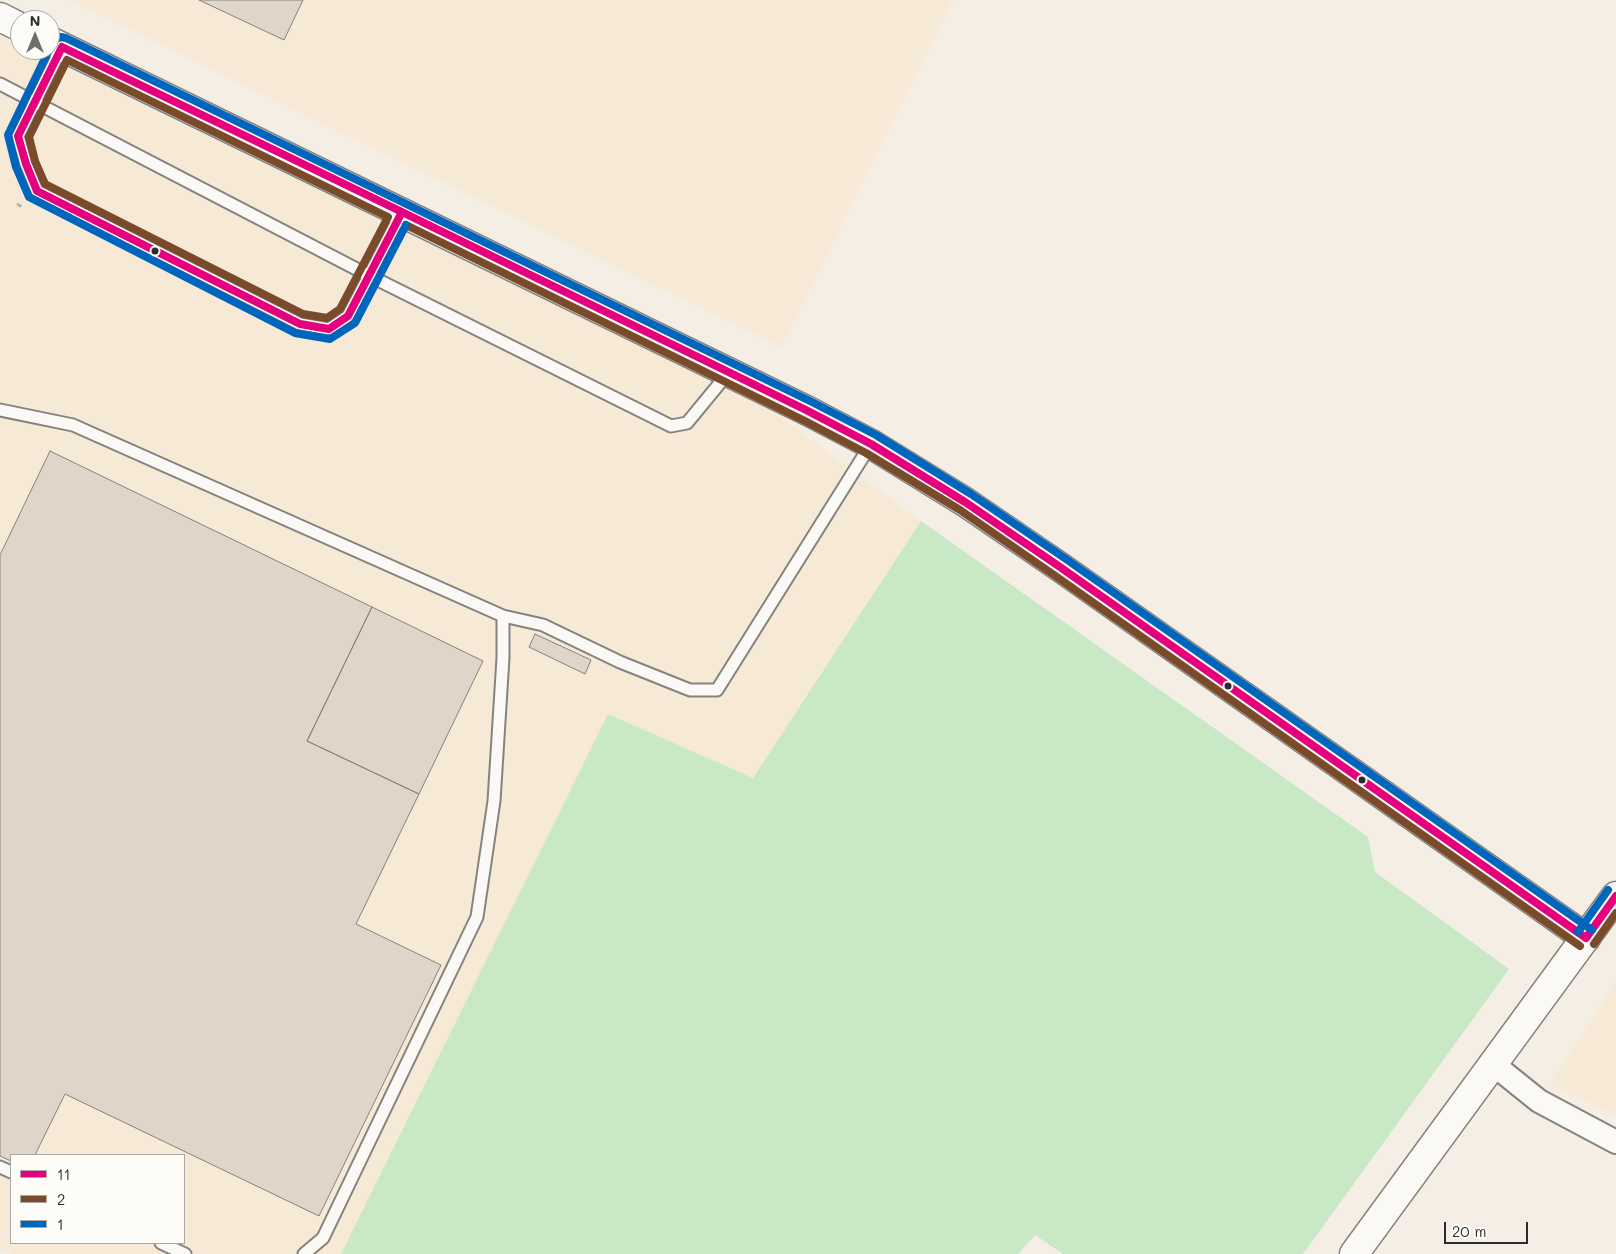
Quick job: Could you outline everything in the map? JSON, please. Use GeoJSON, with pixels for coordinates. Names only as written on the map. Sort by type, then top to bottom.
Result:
{"type":"FeatureCollection","features":[{"type":"Feature","properties":{"kind":"street"},"geometry":{"type":"LineString","coordinates":[[60,46],[808,410],[871,444],[965,502],[1060,567],[1586,938]]}},
{"type":"Feature","properties":{"kind":"street"},"geometry":{"type":"LineString","coordinates":[[1354,1254],[1616,896]]}},
{"type":"Feature","properties":{"kind":"street"},"geometry":{"type":"LineString","coordinates":[[1493,1064],[1539,1101],[1616,1142]]}},
{"type":"Feature","properties":{"kind":"lane"},"geometry":{"type":"LineString","coordinates":[[50,60],[36,102],[18,136],[26,164],[37,191],[300,324],[329,329],[348,316],[402,212]]}},
{"type":"Feature","properties":{"kind":"lane"},"geometry":{"type":"LineString","coordinates":[[0,84],[368,275],[671,426],[687,423],[729,372]]}},
{"type":"Feature","properties":{"kind":"lane"},"geometry":{"type":"LineString","coordinates":[[0,410],[73,425],[503,616],[543,625],[620,662],[690,690],[717,690],[871,444]]}},
{"type":"Feature","properties":{"kind":"lane"},"geometry":{"type":"LineString","coordinates":[[304,1254],[323,1238],[477,917],[494,801],[502,683],[503,616]]}},
{"type":"Feature","properties":{"kind":"lane"},"geometry":{"type":"LineString","coordinates":[[163,1244],[185,1254]]}},
{"type":"Feature","properties":{"kind":"shaded area"},"geometry":{"type":"Polygon","coordinates":[[[69,0],[953,0],[781,347],[69,0]]]}},
{"type":"Feature","properties":{"kind":"shaded area"},"geometry":{"type":"Polygon","coordinates":[[[0,36],[10,41],[10,60],[50,60],[763,404],[921,521],[753,778],[608,714],[341,1254],[12,1254],[0,1248],[0,36]]]}},
{"type":"Feature","properties":{"kind":"shaded area"},"geometry":{"type":"Polygon","coordinates":[[[1616,981],[1616,1116],[1550,1085],[1616,981]]]}},
{"type":"Feature","properties":{"kind":"green space"},"geometry":{"type":"Polygon","coordinates":[[[921,521],[1368,837],[1375,872],[1509,969],[1303,1254],[1063,1254],[1035,1235],[1018,1254],[341,1254],[608,714],[753,778],[921,521]]]}},
{"type":"Feature","properties":{"kind":"building"},"geometry":{"type":"Polygon","coordinates":[[[199,0],[303,0],[284,40],[199,0]]]}},
{"type":"Feature","properties":{"kind":"building"},"geometry":{"type":"Polygon","coordinates":[[[50,451],[372,607],[307,741],[419,794],[356,924],[441,965],[319,1216],[65,1094],[35,1154],[10,1154],[10,1161],[0,1156],[0,555],[50,451]]]}},
{"type":"Feature","properties":{"kind":"building"},"geometry":{"type":"Polygon","coordinates":[[[372,607],[483,661],[419,794],[307,741],[372,607]]]}},
{"type":"Feature","properties":{"kind":"building"},"geometry":{"type":"Polygon","coordinates":[[[535,634],[591,660],[585,674],[529,647],[535,634]]]}},
{"type":"Feature","properties":{"kind":"transit line","name":"1"},"geometry":{"type":"LineString","coordinates":[[60,37],[66,38],[876,435],[971,494],[1066,559],[1592,930]]}},
{"type":"Feature","properties":{"kind":"transit line","name":"11"},"geometry":{"type":"LineString","coordinates":[[62,47],[402,212],[348,316],[329,329],[300,324],[37,191],[26,164],[18,136],[62,47]]}},
{"type":"Feature","properties":{"kind":"transit line","name":"1"},"geometry":{"type":"LineString","coordinates":[[44,60],[8,135],[16,167],[29,197],[295,333],[330,339],[355,323],[406,225]]}},
{"type":"Feature","properties":{"kind":"transit line","name":"2"},"geometry":{"type":"LineString","coordinates":[[67,60],[388,217],[340,309],[327,318],[303,314],[45,184],[35,161],[29,137],[67,60]]}},
{"type":"Feature","properties":{"kind":"transit line","name":"11"},"geometry":{"type":"LineString","coordinates":[[402,212],[808,411],[871,444],[965,502],[1060,567],[1586,938]]}},
{"type":"Feature","properties":{"kind":"transit line","name":"2"},"geometry":{"type":"LineString","coordinates":[[406,225],[803,420],[866,453],[960,510],[1580,946]]}},
{"type":"Feature","properties":{"kind":"transit line","name":"1"},"geometry":{"type":"LineString","coordinates":[[1578,932],[1608,890]]}},
{"type":"Feature","properties":{"kind":"transit line","name":"11"},"geometry":{"type":"LineString","coordinates":[[1586,938],[1616,896]]}},
{"type":"Feature","properties":{"kind":"transit line","name":"2"},"geometry":{"type":"LineString","coordinates":[[1594,944],[1616,913]]}}]}
